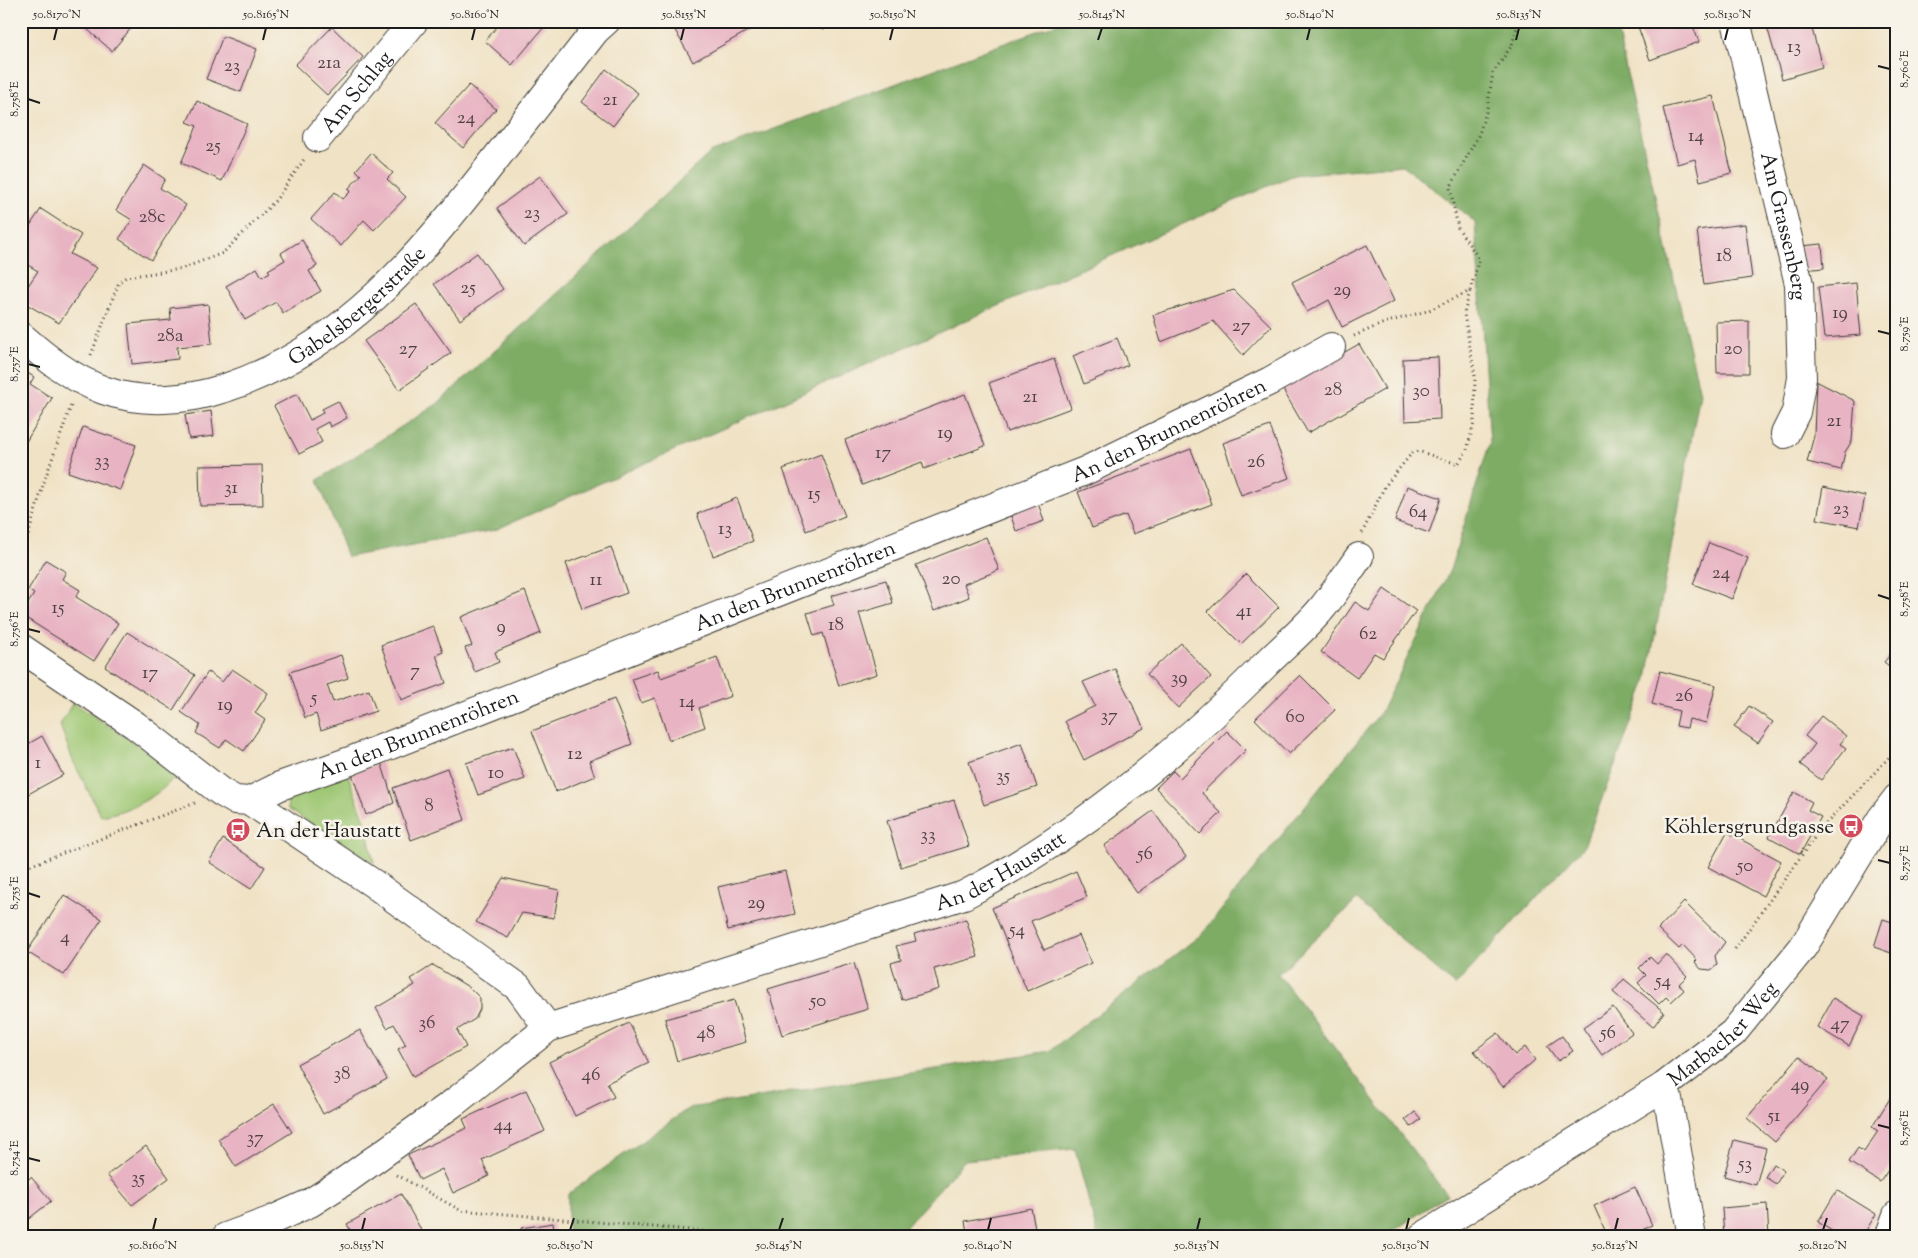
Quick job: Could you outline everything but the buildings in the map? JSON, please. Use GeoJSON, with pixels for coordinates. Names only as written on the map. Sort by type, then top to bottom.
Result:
{"type":"FeatureCollection","features":[{"type":"Feature","properties":{"kind":"street","name":"Am Schlag"},"geometry":{"type":"LineString","coordinates":[[318,138],[414,21]]}},
{"type":"Feature","properties":{"kind":"street","name":"Am Grassenberg"},"geometry":{"type":"LineString","coordinates":[[1736,21],[1799,284],[1802,378],[1796,412],[1785,434]]}},
{"type":"Feature","properties":{"kind":"street","name":"Gabelsbergerstraße"},"geometry":{"type":"LineString","coordinates":[[21,336],[56,365],[81,380],[104,390],[131,397],[166,400],[207,394],[248,380],[298,355],[369,304],[403,271],[452,214],[596,24]]}},
{"type":"Feature","properties":{"kind":"street","name":"An den Brunnenröhren"},"geometry":{"type":"LineString","coordinates":[[250,801],[280,786],[369,754],[1085,471],[1270,381],[1330,347]]}},
{"type":"Feature","properties":{"kind":"street","name":"An der Haustatt"},"geometry":{"type":"LineString","coordinates":[[226,1237],[272,1220],[310,1203],[373,1161],[456,1101],[548,1028],[964,895],[989,882],[1068,831],[1158,764],[1243,686],[1323,607],[1358,558]]}},
{"type":"Feature","properties":{"kind":"street"},"geometry":{"type":"LineString","coordinates":[[21,648],[135,725],[221,792],[235,800],[250,801],[374,884],[518,987],[548,1028]]}},
{"type":"Feature","properties":{"kind":"street","name":"Marbacher Weg"},"geometry":{"type":"LineString","coordinates":[[1422,1237],[1480,1199],[1663,1087],[1733,1033],[1803,947],[1881,819],[1897,798]]}},
{"type":"Feature","properties":{"kind":"street"},"geometry":{"type":"LineString","coordinates":[[1663,1087],[1668,1098],[1692,1237]]}},
{"type":"Feature","properties":{"kind":"street"},"geometry":{"type":"LineString","coordinates":[[1889,1237],[1897,1214]]}},
{"type":"Feature","properties":{"kind":"path"},"geometry":{"type":"LineString","coordinates":[[1358,558],[1359,538],[1385,486],[1405,460],[1418,451],[1458,464],[1467,450],[1474,423],[1475,376],[1464,314],[1479,259],[1458,228],[1450,188],[1479,134],[1487,109],[1492,73],[1512,45],[1520,21]]}},
{"type":"Feature","properties":{"kind":"path"},"geometry":{"type":"LineString","coordinates":[[21,560],[45,479],[119,282],[126,277],[181,269],[222,253],[276,200],[318,138]]}},
{"type":"Feature","properties":{"kind":"path"},"geometry":{"type":"LineString","coordinates":[[1330,347],[1384,323],[1427,311],[1470,291]]}},
{"type":"Feature","properties":{"kind":"path"},"geometry":{"type":"LineString","coordinates":[[1735,949],[1819,831],[1897,749]]}},
{"type":"Feature","properties":{"kind":"path"},"geometry":{"type":"LineString","coordinates":[[21,869],[87,846],[221,792]]}},
{"type":"Feature","properties":{"kind":"path"},"geometry":{"type":"LineString","coordinates":[[373,1161],[460,1210],[769,1237]]}},
{"type":"Feature","properties":{"kind":"green space"},"geometry":{"type":"Polygon","coordinates":[[[1064,21],[1615,21],[1700,393],[1646,683],[1584,846],[1455,986],[1357,900],[1278,974],[1447,1195],[1384,1237],[1098,1237],[1075,1149],[965,1160],[897,1237],[568,1237],[568,1194],[689,1108],[1050,1051],[1202,934],[1381,712],[1450,570],[1490,442],[1475,222],[1403,165],[1293,175],[495,530],[347,557],[318,480],[437,404],[710,153],[1064,21]]]}},
{"type":"Feature","properties":{"kind":"green space"},"geometry":{"type":"Polygon","coordinates":[[[73,702],[177,772],[164,788],[144,801],[122,811],[101,816],[73,761],[60,725],[73,702]]]}},
{"type":"Feature","properties":{"kind":"green space"},"geometry":{"type":"Polygon","coordinates":[[[348,775],[364,818],[374,863],[288,809],[287,798],[316,785],[348,775]]]}},
{"type":"Feature","properties":{"kind":"place","name":"Köhlersgrundgasse"},"geometry":{"type":"Point","coordinates":[1851,826]}},
{"type":"Feature","properties":{"kind":"place","name":"An der Haustatt"},"geometry":{"type":"Point","coordinates":[238,830]}}]}
